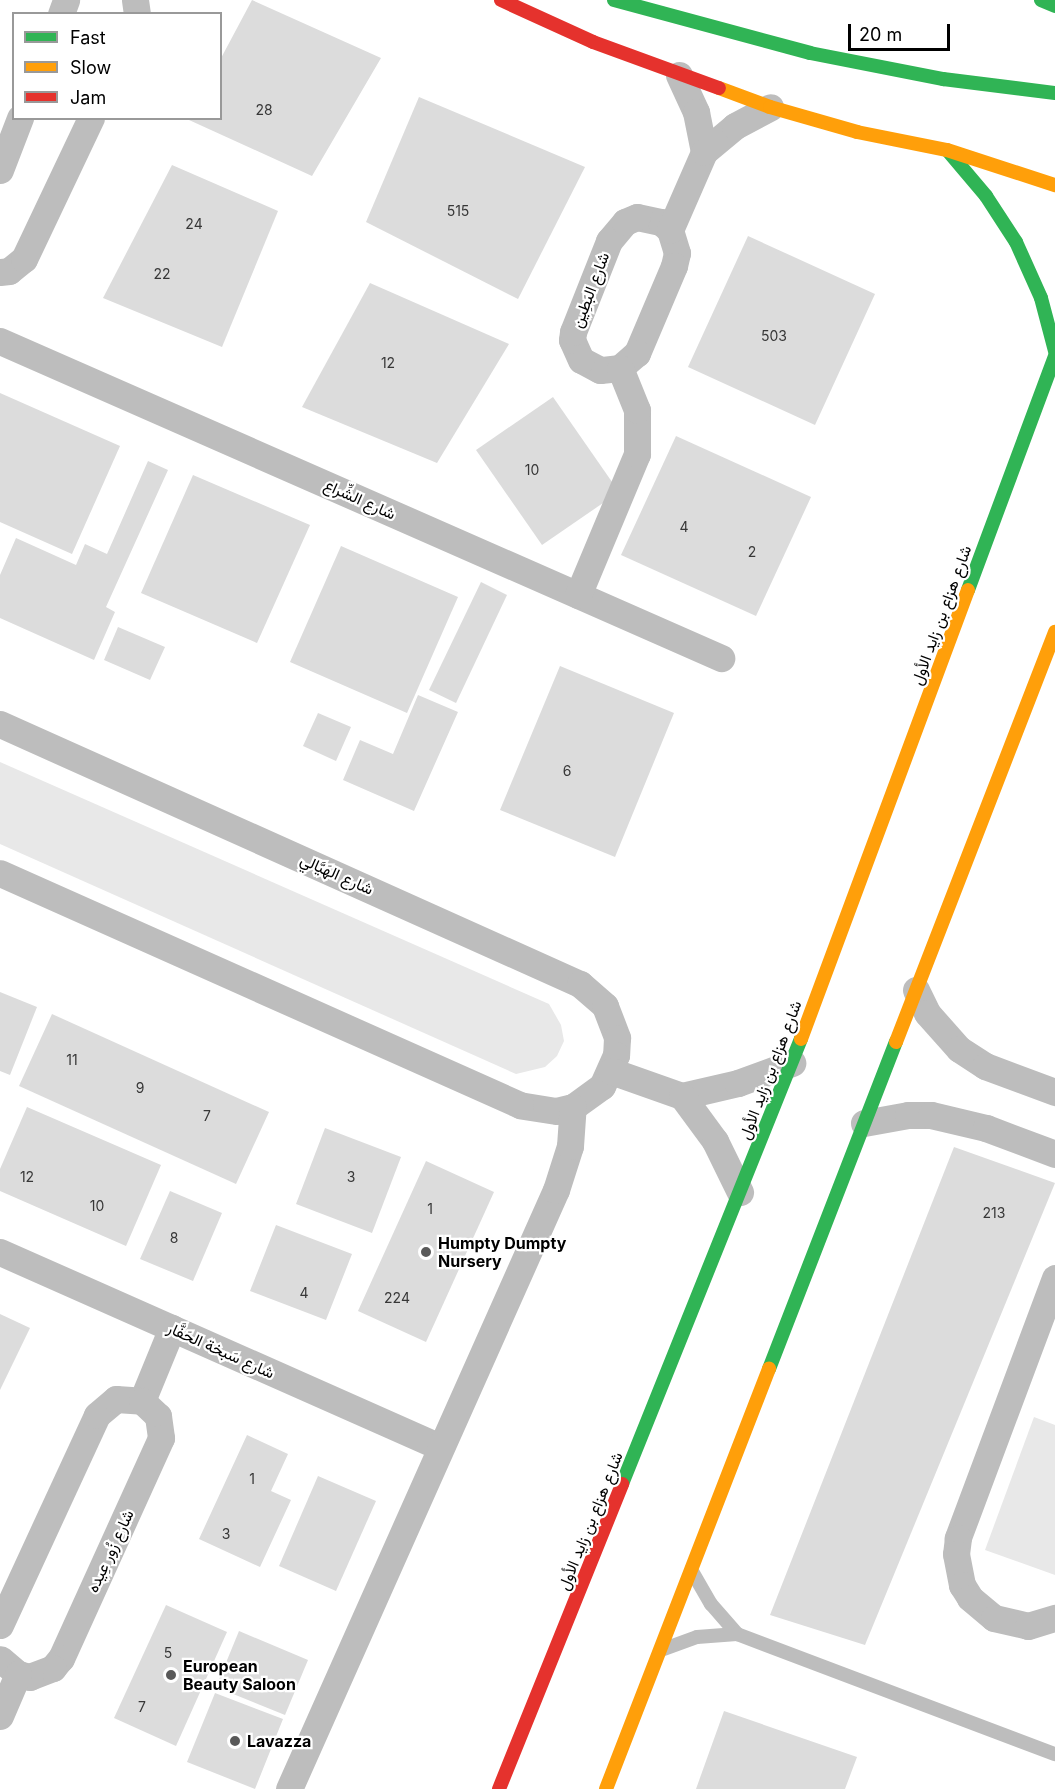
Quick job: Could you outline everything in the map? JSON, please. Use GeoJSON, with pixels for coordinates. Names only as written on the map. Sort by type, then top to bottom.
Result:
{"type":"FeatureCollection","features":[{"type":"Feature","properties":{"kind":"main road"},"geometry":{"type":"LineString","coordinates":[[501,0],[592,42],[770,107],[857,132],[947,150],[1055,185]]}},
{"type":"Feature","properties":{"kind":"main road"},"geometry":{"type":"LineString","coordinates":[[614,0],[821,56],[943,79],[1055,93]]}},
{"type":"Feature","properties":{"kind":"main road"},"geometry":{"type":"LineString","coordinates":[[1041,0],[1055,6]]}},
{"type":"Feature","properties":{"kind":"main road"},"geometry":{"type":"LineString","coordinates":[[947,150],[986,196],[1016,242],[1041,298],[1055,351]]}},
{"type":"Feature","properties":{"kind":"main road","name":"شارع هزاع بن زايد الأول"},"geometry":{"type":"LineString","coordinates":[[500,1789],[792,1063],[1055,356]]}},
{"type":"Feature","properties":{"kind":"main road"},"geometry":{"type":"LineString","coordinates":[[606,1789],[1055,632]]}},
{"type":"Feature","properties":{"kind":"street"},"geometry":{"type":"LineString","coordinates":[[679,75],[696,112],[704,152]]}},
{"type":"Feature","properties":{"kind":"street"},"geometry":{"type":"LineString","coordinates":[[578,595],[637,454],[637,410],[620,368],[637,353],[674,266],[677,253],[670,230],[704,152],[735,126],[770,107]]}},
{"type":"Feature","properties":{"kind":"street"},"geometry":{"type":"LineString","coordinates":[[0,170],[19,120]]}},
{"type":"Feature","properties":{"kind":"street"},"geometry":{"type":"LineString","coordinates":[[0,272],[9,271],[24,259],[90,120]]}},
{"type":"Feature","properties":{"kind":"street","name":"شارع البَطِين"},"geometry":{"type":"LineString","coordinates":[[620,368],[600,370],[581,360],[572,340],[573,332],[615,230],[637,217],[661,222],[670,230]]}},
{"type":"Feature","properties":{"kind":"street","name":"شارع الشِّراع"},"geometry":{"type":"LineString","coordinates":[[0,341],[721,658]]}},
{"type":"Feature","properties":{"kind":"street","name":"شارع الهَيَّالي"},"geometry":{"type":"LineString","coordinates":[[0,724],[580,984],[600,1000],[613,1021],[616,1055],[611,1071]]}},
{"type":"Feature","properties":{"kind":"street"},"geometry":{"type":"LineString","coordinates":[[0,873],[520,1106],[556,1111],[573,1107],[602,1086],[611,1071],[682,1096],[738,1083],[792,1063]]}},
{"type":"Feature","properties":{"kind":"street"},"geometry":{"type":"LineString","coordinates":[[916,990],[932,1020],[959,1049],[985,1066],[1055,1092]]}},
{"type":"Feature","properties":{"kind":"street"},"geometry":{"type":"LineString","coordinates":[[682,1096],[714,1141],[740,1192]]}},
{"type":"Feature","properties":{"kind":"street"},"geometry":{"type":"LineString","coordinates":[[289,1789],[565,1168],[573,1107]]}},
{"type":"Feature","properties":{"kind":"street"},"geometry":{"type":"LineString","coordinates":[[864,1123],[908,1114],[931,1115],[986,1128],[1055,1154]]}},
{"type":"Feature","properties":{"kind":"street","name":"شارع سَبخة الحَفَّار"},"geometry":{"type":"LineString","coordinates":[[0,1252],[441,1447]]}},
{"type":"Feature","properties":{"kind":"street"},"geometry":{"type":"LineString","coordinates":[[1055,1278],[958,1538],[956,1554],[962,1585],[970,1598],[994,1618],[1028,1626],[1055,1618]]}},
{"type":"Feature","properties":{"kind":"street"},"geometry":{"type":"LineString","coordinates":[[0,1625],[96,1415],[116,1399],[142,1401],[172,1328]]}},
{"type":"Feature","properties":{"kind":"street","name":"شارع زُور عِيده"},"geometry":{"type":"LineString","coordinates":[[0,1716],[9,1667],[42,1674],[61,1658],[157,1449],[161,1438],[158,1416],[142,1401]]}},
{"type":"Feature","properties":{"kind":"lane"},"geometry":{"type":"LineString","coordinates":[[692,1569],[711,1604],[737,1634]]}},
{"type":"Feature","properties":{"kind":"lane"},"geometry":{"type":"LineString","coordinates":[[659,1652],[697,1637],[737,1634],[1055,1754]]}},
{"type":"Feature","properties":{"kind":"shaded area"},"geometry":{"type":"Polygon","coordinates":[[[0,762],[549,1004],[561,1025],[564,1041],[557,1056],[545,1067],[516,1074],[0,844],[0,762]]]}},
{"type":"Feature","properties":{"kind":"shaded area"},"geometry":{"type":"Polygon","coordinates":[[[1034,1417],[1055,1425],[1055,1575],[985,1550],[1034,1417]]]}},
{"type":"Feature","properties":{"kind":"building"},"geometry":{"type":"Polygon","coordinates":[[[252,0],[381,58],[312,176],[189,120],[222,120],[222,56],[252,0]]]}},
{"type":"Feature","properties":{"kind":"building"},"geometry":{"type":"Polygon","coordinates":[[[419,97],[585,167],[518,299],[366,222],[419,97]]]}},
{"type":"Feature","properties":{"kind":"building"},"geometry":{"type":"Polygon","coordinates":[[[172,165],[278,211],[222,347],[103,298],[172,165]]]}},
{"type":"Feature","properties":{"kind":"building"},"geometry":{"type":"Polygon","coordinates":[[[748,236],[875,294],[815,425],[688,367],[748,236]]]}},
{"type":"Feature","properties":{"kind":"building"},"geometry":{"type":"Polygon","coordinates":[[[370,283],[509,344],[437,463],[302,407],[370,283]]]}},
{"type":"Feature","properties":{"kind":"building"},"geometry":{"type":"Polygon","coordinates":[[[0,393],[120,446],[72,554],[0,522],[0,393]]]}},
{"type":"Feature","properties":{"kind":"building"},"geometry":{"type":"Polygon","coordinates":[[[553,397],[619,492],[542,545],[476,450],[553,397]]]}},
{"type":"Feature","properties":{"kind":"building"},"geometry":{"type":"Polygon","coordinates":[[[676,436],[811,497],[756,616],[621,555],[676,436]]]}},
{"type":"Feature","properties":{"kind":"building"},"geometry":{"type":"Polygon","coordinates":[[[148,461],[168,470],[106,607],[115,612],[94,660],[0,618],[0,575],[16,538],[76,565],[85,544],[107,554],[148,461]]]}},
{"type":"Feature","properties":{"kind":"building"},"geometry":{"type":"Polygon","coordinates":[[[193,475],[310,525],[257,643],[141,593],[193,475]]]}},
{"type":"Feature","properties":{"kind":"building"},"geometry":{"type":"Polygon","coordinates":[[[341,546],[458,597],[407,713],[290,662],[341,546]]]}},
{"type":"Feature","properties":{"kind":"building"},"geometry":{"type":"Polygon","coordinates":[[[481,582],[507,595],[456,703],[429,690],[481,582]]]}},
{"type":"Feature","properties":{"kind":"building"},"geometry":{"type":"Polygon","coordinates":[[[118,627],[165,647],[150,680],[104,660],[118,627]]]}},
{"type":"Feature","properties":{"kind":"building"},"geometry":{"type":"Polygon","coordinates":[[[560,666],[674,713],[615,857],[500,810],[560,666]]]}},
{"type":"Feature","properties":{"kind":"building"},"geometry":{"type":"Polygon","coordinates":[[[418,695],[458,712],[414,811],[343,780],[360,740],[393,754],[418,695]]]}},
{"type":"Feature","properties":{"kind":"building"},"geometry":{"type":"Polygon","coordinates":[[[318,713],[351,727],[336,761],[303,746],[318,713]]]}},
{"type":"Feature","properties":{"kind":"building"},"geometry":{"type":"Polygon","coordinates":[[[0,992],[37,1007],[10,1075],[0,1071],[0,992]]]}},
{"type":"Feature","properties":{"kind":"building"},"geometry":{"type":"Polygon","coordinates":[[[52,1014],[269,1112],[236,1184],[19,1086],[52,1014]]]}},
{"type":"Feature","properties":{"kind":"building"},"geometry":{"type":"Polygon","coordinates":[[[27,1107],[161,1165],[126,1246],[0,1191],[0,1169],[27,1107]]]}},
{"type":"Feature","properties":{"kind":"building"},"geometry":{"type":"Polygon","coordinates":[[[325,1128],[401,1157],[372,1233],[296,1204],[325,1128]]]}},
{"type":"Feature","properties":{"kind":"building"},"geometry":{"type":"Polygon","coordinates":[[[954,1147],[1055,1183],[865,1645],[770,1615],[954,1147]]]}},
{"type":"Feature","properties":{"kind":"building","name":"Humpty Dumpty Nursery"},"geometry":{"type":"Polygon","coordinates":[[[426,1161],[494,1192],[426,1342],[358,1311],[426,1161]]]}},
{"type":"Feature","properties":{"kind":"building"},"geometry":{"type":"Polygon","coordinates":[[[170,1191],[222,1213],[193,1281],[140,1259],[170,1191]]]}},
{"type":"Feature","properties":{"kind":"building"},"geometry":{"type":"Polygon","coordinates":[[[276,1225],[352,1254],[326,1320],[250,1291],[276,1225]]]}},
{"type":"Feature","properties":{"kind":"building"},"geometry":{"type":"Polygon","coordinates":[[[0,1314],[30,1328],[0,1390],[0,1314]]]}},
{"type":"Feature","properties":{"kind":"building"},"geometry":{"type":"Polygon","coordinates":[[[247,1435],[288,1454],[271,1491],[291,1500],[260,1567],[199,1539],[247,1435]]]}},
{"type":"Feature","properties":{"kind":"building"},"geometry":{"type":"Polygon","coordinates":[[[318,1476],[376,1501],[336,1591],[279,1566],[318,1476]]]}},
{"type":"Feature","properties":{"kind":"building","name":"European Beauty Saloon"},"geometry":{"type":"Polygon","coordinates":[[[166,1605],[227,1632],[176,1746],[114,1718],[166,1605]]]}},
{"type":"Feature","properties":{"kind":"building"},"geometry":{"type":"Polygon","coordinates":[[[239,1631],[308,1660],[285,1715],[216,1687],[239,1631]]]}},
{"type":"Feature","properties":{"kind":"building","name":"Lavazza"},"geometry":{"type":"Polygon","coordinates":[[[215,1693],[283,1719],[255,1789],[187,1762],[215,1693]]]}},
{"type":"Feature","properties":{"kind":"building"},"geometry":{"type":"Polygon","coordinates":[[[724,1711],[857,1757],[845,1789],[696,1789],[724,1711]]]}},
{"type":"Feature","properties":{"kind":"traffic: fast"},"geometry":{"type":"LineString","coordinates":[[614,0],[810,53],[943,79],[1055,93]]}},
{"type":"Feature","properties":{"kind":"traffic: fast"},"geometry":{"type":"LineString","coordinates":[[1041,0],[1055,6]]}},
{"type":"Feature","properties":{"kind":"traffic: fast"},"geometry":{"type":"LineString","coordinates":[[948,151],[986,196],[1016,242],[1041,298],[1055,351]]}},
{"type":"Feature","properties":{"kind":"traffic: fast"},"geometry":{"type":"LineString","coordinates":[[968,590],[1055,356]]}},
{"type":"Feature","properties":{"kind":"traffic: fast"},"geometry":{"type":"LineString","coordinates":[[622,1484],[801,1039]]}},
{"type":"Feature","properties":{"kind":"traffic: fast"},"geometry":{"type":"LineString","coordinates":[[769,1369],[896,1042]]}},
{"type":"Feature","properties":{"kind":"traffic: slow"},"geometry":{"type":"LineString","coordinates":[[719,88],[770,107],[857,132],[947,150],[1055,185]]}},
{"type":"Feature","properties":{"kind":"traffic: slow"},"geometry":{"type":"LineString","coordinates":[[801,1039],[968,590]]}},
{"type":"Feature","properties":{"kind":"traffic: slow"},"geometry":{"type":"LineString","coordinates":[[896,1042],[1055,632]]}},
{"type":"Feature","properties":{"kind":"traffic: slow"},"geometry":{"type":"LineString","coordinates":[[606,1789],[769,1369]]}},
{"type":"Feature","properties":{"kind":"traffic: jam"},"geometry":{"type":"LineString","coordinates":[[501,0],[593,42],[719,88]]}},
{"type":"Feature","properties":{"kind":"traffic: jam"},"geometry":{"type":"LineString","coordinates":[[499,1789],[622,1484]]}},
{"type":"Feature","properties":{"kind":"place","name":"Humpty Dumpty Nursery"},"geometry":{"type":"Point","coordinates":[426,1252]}},
{"type":"Feature","properties":{"kind":"place","name":"European Beauty Saloon"},"geometry":{"type":"Point","coordinates":[171,1675]}},
{"type":"Feature","properties":{"kind":"place","name":"Lavazza"},"geometry":{"type":"Point","coordinates":[235,1741]}}]}
